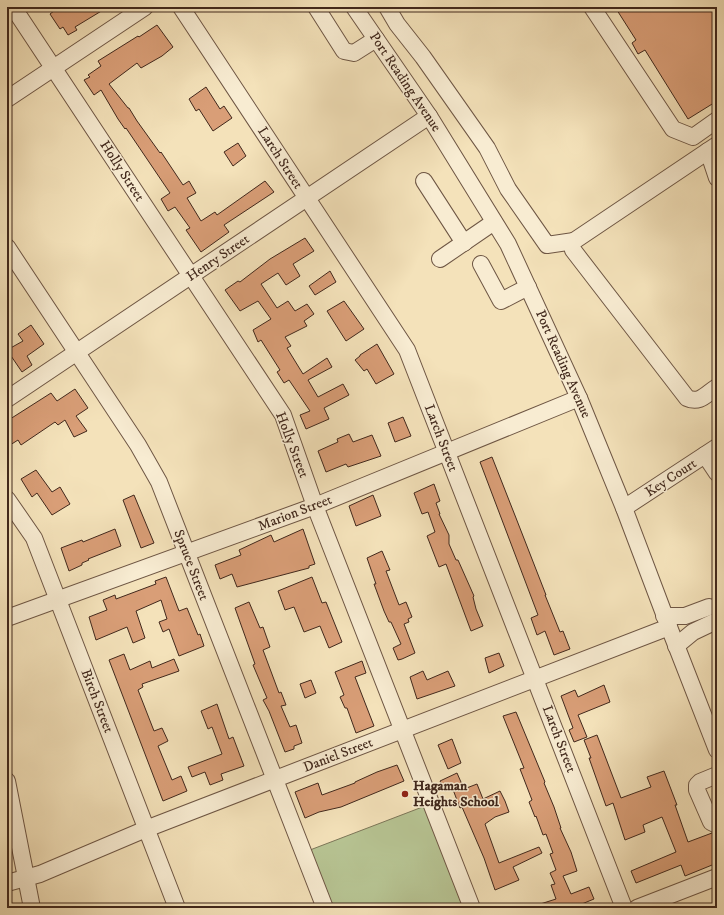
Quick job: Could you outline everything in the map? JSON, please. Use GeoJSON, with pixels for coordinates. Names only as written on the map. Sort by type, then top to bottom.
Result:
{"type":"FeatureCollection","features":[{"type":"Feature","properties":{"kind":"street","name":"Holly Street"},"geometry":{"type":"LineString","coordinates":[[13,7],[283,416],[315,506],[404,730],[472,908]]}},
{"type":"Feature","properties":{"kind":"street"},"geometry":{"type":"LineString","coordinates":[[7,99],[145,7]]}},
{"type":"Feature","properties":{"kind":"street","name":"Larch Street"},"geometry":{"type":"LineString","coordinates":[[181,7],[407,350],[624,908]]}},
{"type":"Feature","properties":{"kind":"street"},"geometry":{"type":"LineString","coordinates":[[316,7],[344,51],[354,54],[376,39]]}},
{"type":"Feature","properties":{"kind":"street","name":"Port Reading Avenue"},"geometry":{"type":"LineString","coordinates":[[354,7],[428,116],[508,244],[579,398],[624,508],[666,621],[717,750]]}},
{"type":"Feature","properties":{"kind":"street"},"geometry":{"type":"LineString","coordinates":[[387,7],[397,24],[423,57],[487,148],[508,189],[547,245],[574,240],[712,148],[717,178]]}},
{"type":"Feature","properties":{"kind":"street"},"geometry":{"type":"LineString","coordinates":[[592,7],[673,129],[693,137],[717,120]]}},
{"type":"Feature","properties":{"kind":"street","name":"Henry Street"},"geometry":{"type":"LineString","coordinates":[[7,399],[428,116]]}},
{"type":"Feature","properties":{"kind":"street"},"geometry":{"type":"LineString","coordinates":[[424,181],[464,243]]}},
{"type":"Feature","properties":{"kind":"street"},"geometry":{"type":"LineString","coordinates":[[440,259],[494,222]]}},
{"type":"Feature","properties":{"kind":"street"},"geometry":{"type":"LineString","coordinates":[[574,240],[572,246],[573,250],[687,398],[692,401],[697,401],[717,387]]}},
{"type":"Feature","properties":{"kind":"street","name":"Spruce Street"},"geometry":{"type":"LineString","coordinates":[[7,248],[138,445],[159,482],[325,908]]}},
{"type":"Feature","properties":{"kind":"street"},"geometry":{"type":"LineString","coordinates":[[481,264],[502,301],[528,287]]}},
{"type":"Feature","properties":{"kind":"street","name":"Marion Street"},"geometry":{"type":"LineString","coordinates":[[7,618],[315,506],[579,398]]}},
{"type":"Feature","properties":{"kind":"street"},"geometry":{"type":"LineString","coordinates":[[711,451],[717,473]]}},
{"type":"Feature","properties":{"kind":"street","name":"Key Court"},"geometry":{"type":"LineString","coordinates":[[624,508],[711,451]]}},
{"type":"Feature","properties":{"kind":"street","name":"Birch Street"},"geometry":{"type":"LineString","coordinates":[[7,499],[34,538],[177,908]]}},
{"type":"Feature","properties":{"kind":"street"},"geometry":{"type":"LineString","coordinates":[[666,621],[709,607]]}},
{"type":"Feature","properties":{"kind":"street","name":"Daniel Street"},"geometry":{"type":"LineString","coordinates":[[7,882],[40,874],[146,829],[535,679],[666,621]]}},
{"type":"Feature","properties":{"kind":"street"},"geometry":{"type":"LineString","coordinates":[[676,646],[693,632],[714,622]]}},
{"type":"Feature","properties":{"kind":"street"},"geometry":{"type":"LineString","coordinates":[[717,775],[700,782],[697,785],[697,790],[711,822],[717,825]]}},
{"type":"Feature","properties":{"kind":"street"},"geometry":{"type":"LineString","coordinates":[[7,781],[32,908]]}},
{"type":"Feature","properties":{"kind":"street"},"geometry":{"type":"LineString","coordinates":[[637,908],[717,877]]}},
{"type":"Feature","properties":{"kind":"green space"},"geometry":{"type":"Polygon","coordinates":[[[425,806],[462,905],[453,908],[332,908],[310,850],[425,806]]]}},
{"type":"Feature","properties":{"kind":"building"},"geometry":{"type":"Polygon","coordinates":[[[59,7],[108,7],[75,27],[77,30],[68,35],[63,27],[60,29],[50,14],[59,7]]]}},
{"type":"Feature","properties":{"kind":"building"},"geometry":{"type":"Polygon","coordinates":[[[615,7],[717,7],[717,101],[688,119],[645,50],[638,54],[632,43],[636,40],[615,7]]]}},
{"type":"Feature","properties":{"kind":"building"},"geometry":{"type":"Polygon","coordinates":[[[157,25],[173,47],[162,56],[141,68],[137,63],[109,84],[129,108],[183,185],[189,181],[196,193],[187,198],[201,221],[215,212],[217,215],[265,181],[274,192],[224,225],[229,232],[201,252],[186,230],[190,228],[175,207],[168,211],[161,199],[170,193],[126,128],[125,129],[118,119],[101,90],[94,95],[84,80],[90,77],[88,75],[101,66],[98,61],[157,25]]]}},
{"type":"Feature","properties":{"kind":"building"},"geometry":{"type":"Polygon","coordinates":[[[206,87],[220,109],[224,106],[232,118],[213,131],[199,109],[196,111],[189,99],[206,87]]]}},
{"type":"Feature","properties":{"kind":"building"},"geometry":{"type":"Polygon","coordinates":[[[238,143],[246,156],[233,166],[224,152],[238,143]]]}},
{"type":"Feature","properties":{"kind":"building"},"geometry":{"type":"Polygon","coordinates":[[[305,238],[314,251],[293,264],[300,276],[286,285],[278,273],[261,284],[277,308],[288,301],[295,311],[307,304],[314,314],[304,321],[307,326],[285,337],[291,346],[287,348],[303,374],[327,358],[332,367],[308,380],[318,397],[343,384],[349,395],[324,408],[329,419],[306,429],[300,415],[310,411],[289,380],[284,383],[277,372],[280,370],[261,340],[258,342],[253,330],[271,319],[258,301],[240,311],[225,290],[238,281],[240,282],[270,259],[305,238]]]}},
{"type":"Feature","properties":{"kind":"building"},"geometry":{"type":"Polygon","coordinates":[[[330,271],[336,282],[315,295],[309,286],[330,271]]]}},
{"type":"Feature","properties":{"kind":"building"},"geometry":{"type":"Polygon","coordinates":[[[344,301],[364,329],[346,341],[327,311],[344,301]]]}},
{"type":"Feature","properties":{"kind":"building"},"geometry":{"type":"Polygon","coordinates":[[[31,325],[44,344],[27,356],[32,365],[22,372],[7,350],[23,341],[18,334],[31,325]]]}},
{"type":"Feature","properties":{"kind":"building"},"geometry":{"type":"Polygon","coordinates":[[[377,344],[394,374],[376,384],[367,369],[364,371],[355,360],[377,344]]]}},
{"type":"Feature","properties":{"kind":"building"},"geometry":{"type":"Polygon","coordinates":[[[75,389],[88,408],[76,416],[87,431],[74,437],[65,420],[58,425],[55,422],[21,445],[18,440],[7,447],[7,421],[51,393],[57,401],[75,389]]]}},
{"type":"Feature","properties":{"kind":"building"},"geometry":{"type":"Polygon","coordinates":[[[403,417],[411,436],[395,442],[388,423],[403,417]]]}},
{"type":"Feature","properties":{"kind":"building"},"geometry":{"type":"Polygon","coordinates":[[[349,434],[353,442],[372,435],[381,456],[348,467],[346,464],[326,472],[318,451],[338,442],[337,439],[349,434]]]}},
{"type":"Feature","properties":{"kind":"building"},"geometry":{"type":"Polygon","coordinates":[[[492,457],[560,632],[563,631],[570,649],[554,655],[545,631],[537,635],[531,618],[538,615],[480,462],[492,457]]]}},
{"type":"Feature","properties":{"kind":"building"},"geometry":{"type":"Polygon","coordinates":[[[36,470],[52,492],[60,487],[70,504],[52,515],[37,493],[32,497],[21,479],[36,470]]]}},
{"type":"Feature","properties":{"kind":"building"},"geometry":{"type":"Polygon","coordinates":[[[434,484],[440,501],[436,503],[439,514],[449,535],[449,544],[474,596],[476,609],[483,626],[471,631],[446,564],[439,567],[427,536],[435,532],[428,512],[422,514],[414,493],[434,484]]]}},
{"type":"Feature","properties":{"kind":"building"},"geometry":{"type":"Polygon","coordinates":[[[134,495],[154,543],[141,548],[123,500],[134,495]]]}},
{"type":"Feature","properties":{"kind":"building"},"geometry":{"type":"Polygon","coordinates":[[[373,495],[381,516],[356,526],[349,506],[373,495]]]}},
{"type":"Feature","properties":{"kind":"building"},"geometry":{"type":"Polygon","coordinates":[[[115,529],[121,546],[88,559],[89,560],[82,563],[82,565],[69,571],[61,548],[82,540],[83,542],[115,529]]]}},
{"type":"Feature","properties":{"kind":"building"},"geometry":{"type":"Polygon","coordinates":[[[303,529],[315,564],[309,566],[309,568],[237,587],[232,574],[220,579],[215,565],[241,555],[239,550],[271,535],[274,542],[303,529]]]}},
{"type":"Feature","properties":{"kind":"building"},"geometry":{"type":"Polygon","coordinates":[[[382,551],[390,570],[386,571],[399,605],[406,602],[412,617],[408,619],[409,622],[404,624],[415,653],[398,660],[393,648],[401,644],[384,611],[374,584],[376,584],[367,558],[382,551]]]}},
{"type":"Feature","properties":{"kind":"building"},"geometry":{"type":"Polygon","coordinates":[[[166,577],[179,611],[187,608],[198,635],[200,634],[204,646],[179,656],[169,629],[163,632],[159,622],[167,619],[161,600],[136,611],[145,638],[133,643],[127,627],[96,640],[89,617],[107,610],[103,600],[115,595],[116,599],[156,584],[155,581],[166,577]]]}},
{"type":"Feature","properties":{"kind":"building"},"geometry":{"type":"Polygon","coordinates":[[[312,577],[322,603],[326,602],[342,642],[329,648],[320,626],[304,632],[294,607],[285,610],[278,591],[312,577]]]}},
{"type":"Feature","properties":{"kind":"building"},"geometry":{"type":"Polygon","coordinates":[[[249,602],[260,628],[263,627],[270,647],[263,650],[279,693],[281,692],[286,705],[281,706],[290,727],[296,725],[302,743],[294,746],[294,749],[285,752],[269,711],[263,700],[267,698],[253,665],[255,664],[235,608],[249,602]]]}},
{"type":"Feature","properties":{"kind":"building"},"geometry":{"type":"Polygon","coordinates":[[[499,653],[504,666],[489,673],[485,658],[499,653]]]}},
{"type":"Feature","properties":{"kind":"building"},"geometry":{"type":"Polygon","coordinates":[[[124,654],[130,670],[150,661],[152,668],[174,659],[179,671],[142,684],[143,687],[138,690],[154,731],[162,728],[168,741],[158,746],[172,780],[181,776],[187,791],[163,801],[109,660],[124,654]]]}},
{"type":"Feature","properties":{"kind":"building"},"geometry":{"type":"Polygon","coordinates":[[[362,661],[366,673],[355,677],[374,726],[356,733],[347,708],[345,708],[340,697],[344,695],[335,672],[362,661]]]}},
{"type":"Feature","properties":{"kind":"building"},"geometry":{"type":"Polygon","coordinates":[[[423,671],[427,680],[448,671],[455,686],[417,699],[410,677],[423,671]]]}},
{"type":"Feature","properties":{"kind":"building"},"geometry":{"type":"Polygon","coordinates":[[[311,680],[316,693],[305,698],[300,684],[311,680]]]}},
{"type":"Feature","properties":{"kind":"building"},"geometry":{"type":"Polygon","coordinates":[[[604,685],[610,702],[578,715],[587,737],[574,742],[569,730],[573,728],[561,696],[575,690],[578,697],[604,685]]]}},
{"type":"Feature","properties":{"kind":"building"},"geometry":{"type":"Polygon","coordinates":[[[217,704],[229,739],[233,737],[244,766],[221,774],[223,780],[210,785],[205,772],[192,777],[188,767],[222,754],[212,727],[208,729],[201,711],[217,704]]]}},
{"type":"Feature","properties":{"kind":"building"},"geometry":{"type":"Polygon","coordinates":[[[516,712],[545,782],[544,783],[554,807],[560,828],[571,852],[577,871],[563,876],[571,894],[589,887],[594,899],[572,908],[535,908],[534,906],[556,899],[551,885],[555,884],[550,873],[556,870],[550,854],[553,853],[546,834],[543,835],[529,802],[532,800],[520,769],[524,768],[503,716],[516,712]]]}},
{"type":"Feature","properties":{"kind":"building"},"geometry":{"type":"Polygon","coordinates":[[[597,735],[621,798],[651,787],[647,777],[664,771],[677,805],[675,805],[688,842],[712,833],[717,844],[717,863],[685,876],[681,865],[636,883],[631,871],[676,852],[662,817],[643,825],[645,832],[625,840],[613,803],[606,806],[584,740],[597,735]]]}},
{"type":"Feature","properties":{"kind":"building"},"geometry":{"type":"Polygon","coordinates":[[[452,739],[461,763],[448,769],[438,745],[452,739]]]}},
{"type":"Feature","properties":{"kind":"building"},"geometry":{"type":"Polygon","coordinates":[[[397,765],[404,781],[341,807],[319,812],[305,818],[295,792],[318,783],[322,795],[397,765]]]}},
{"type":"Feature","properties":{"kind":"building"},"geometry":{"type":"Polygon","coordinates":[[[457,773],[464,789],[477,784],[483,799],[500,791],[505,801],[509,812],[495,817],[485,824],[499,863],[539,847],[542,853],[513,867],[519,880],[495,890],[484,858],[462,807],[460,808],[452,787],[445,791],[440,781],[457,773]]]}},
{"type":"Feature","properties":{"kind":"place","name":"Hagaman Heights School"},"geometry":{"type":"Point","coordinates":[405,794]}}]}
